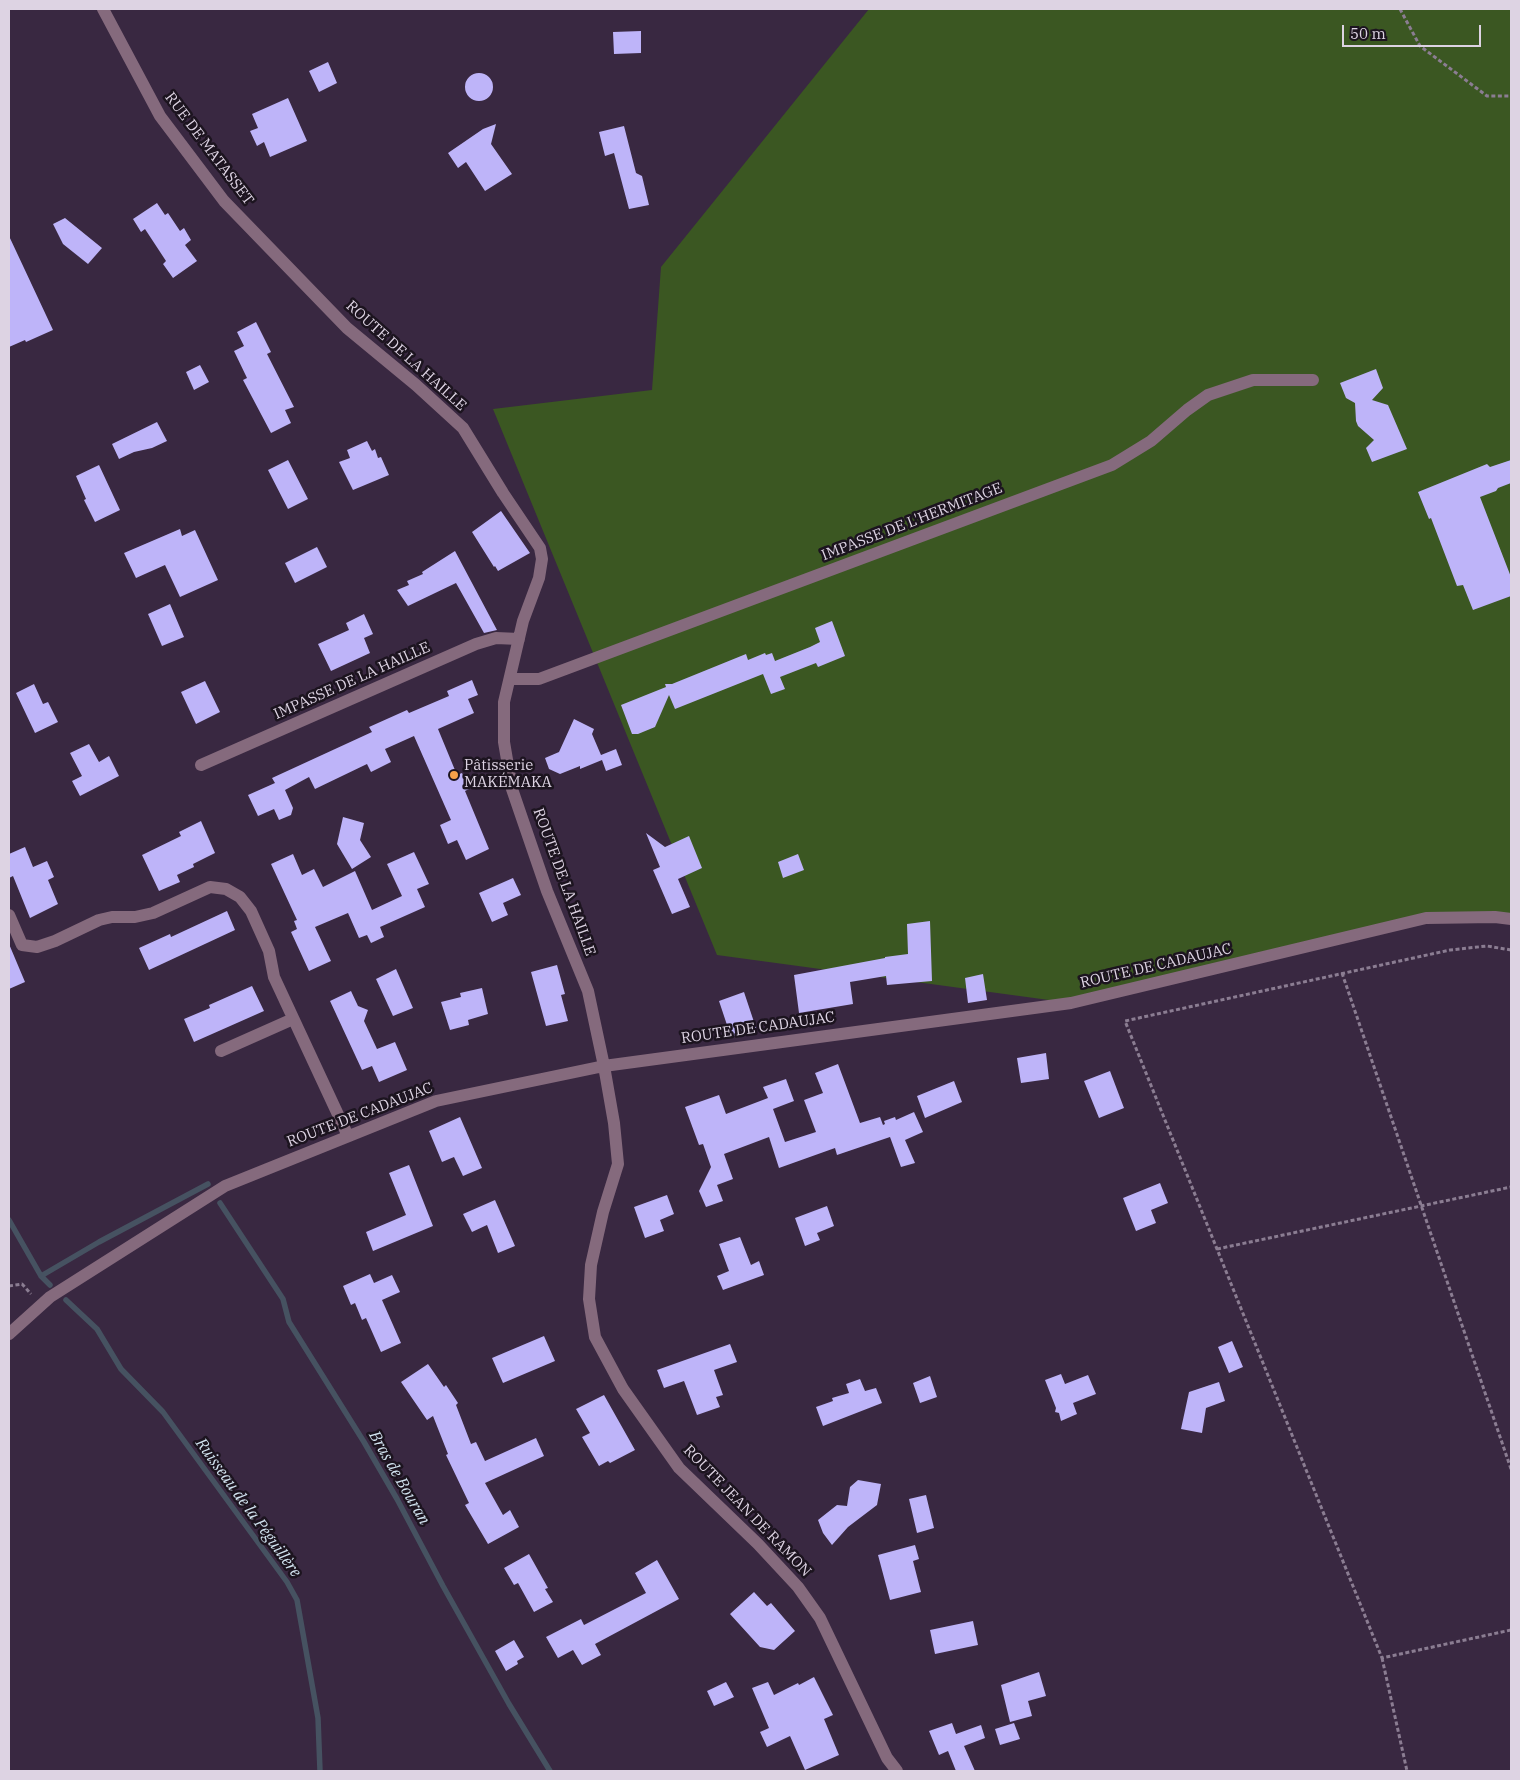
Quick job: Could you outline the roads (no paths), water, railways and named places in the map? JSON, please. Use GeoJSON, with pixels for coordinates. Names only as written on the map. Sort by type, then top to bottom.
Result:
{"type":"FeatureCollection","features":[{"type":"Feature","properties":{"kind":"street","name":"RUE DE MATASSET"},"geometry":{"type":"LineString","coordinates":[[103,9],[160,116],[224,201],[292,270]]}},
{"type":"Feature","properties":{"kind":"street","name":"ROUTE DE LA HAILLE"},"geometry":{"type":"LineString","coordinates":[[292,270],[347,328],[416,384],[463,428],[540,548],[542,559],[539,578],[522,621],[504,702],[504,742],[512,789],[547,891],[588,991],[604,1066]]}},
{"type":"Feature","properties":{"kind":"street","name":"IMPASSE DE L'HERMITAGE"},"geometry":{"type":"LineString","coordinates":[[510,679],[539,679],[1112,465],[1151,441],[1208,394],[1253,380],[1313,380]]}},
{"type":"Feature","properties":{"kind":"street","name":"IMPASSE DE LA HAILLE"},"geometry":{"type":"LineString","coordinates":[[201,766],[476,644],[496,638],[519,639]]}},
{"type":"Feature","properties":{"kind":"street"},"geometry":{"type":"LineString","coordinates":[[9,915],[22,945],[37,947],[55,941],[99,920],[112,917],[135,917],[153,913],[210,887],[226,889],[240,897],[251,910],[269,951],[274,978],[348,1136]]}},
{"type":"Feature","properties":{"kind":"street","name":"ROUTE DE CADAUJAC"},"geometry":{"type":"LineString","coordinates":[[9,1334],[46,1301],[225,1186],[436,1101],[604,1066],[1071,1003],[1426,918],[1495,917],[1511,919]]}},
{"type":"Feature","properties":{"kind":"street"},"geometry":{"type":"LineString","coordinates":[[221,1051],[293,1019]]}},
{"type":"Feature","properties":{"kind":"street","name":"ROUTE JEAN DE RAMON"},"geometry":{"type":"LineString","coordinates":[[604,1066],[614,1123],[618,1164],[603,1212],[591,1265],[589,1299],[596,1337],[623,1389],[679,1468],[758,1544],[798,1586],[820,1618],[887,1758],[896,1771]]}},
{"type":"Feature","properties":{"kind":"waterway","name":"Bras de Bouran"},"geometry":{"type":"LineString","coordinates":[[41,1276],[99,1242],[208,1184]]}},
{"type":"Feature","properties":{"kind":"waterway","name":"Bras de Bouran"},"geometry":{"type":"LineString","coordinates":[[220,1203],[283,1299],[289,1322],[364,1442],[509,1704],[550,1771]]}},
{"type":"Feature","properties":{"kind":"waterway","name":"Ruisseau de la Péguillère"},"geometry":{"type":"LineString","coordinates":[[9,1220],[41,1276],[50,1285]]}},
{"type":"Feature","properties":{"kind":"waterway","name":"Ruisseau de la Péguillère"},"geometry":{"type":"LineString","coordinates":[[66,1300],[97,1329],[121,1369],[163,1412],[287,1582],[297,1600],[318,1718],[320,1771]]}},
{"type":"Feature","properties":{"kind":"place","name":"Pâtisserie MAKÉMAKA"},"geometry":{"type":"Point","coordinates":[454,775]}}]}
